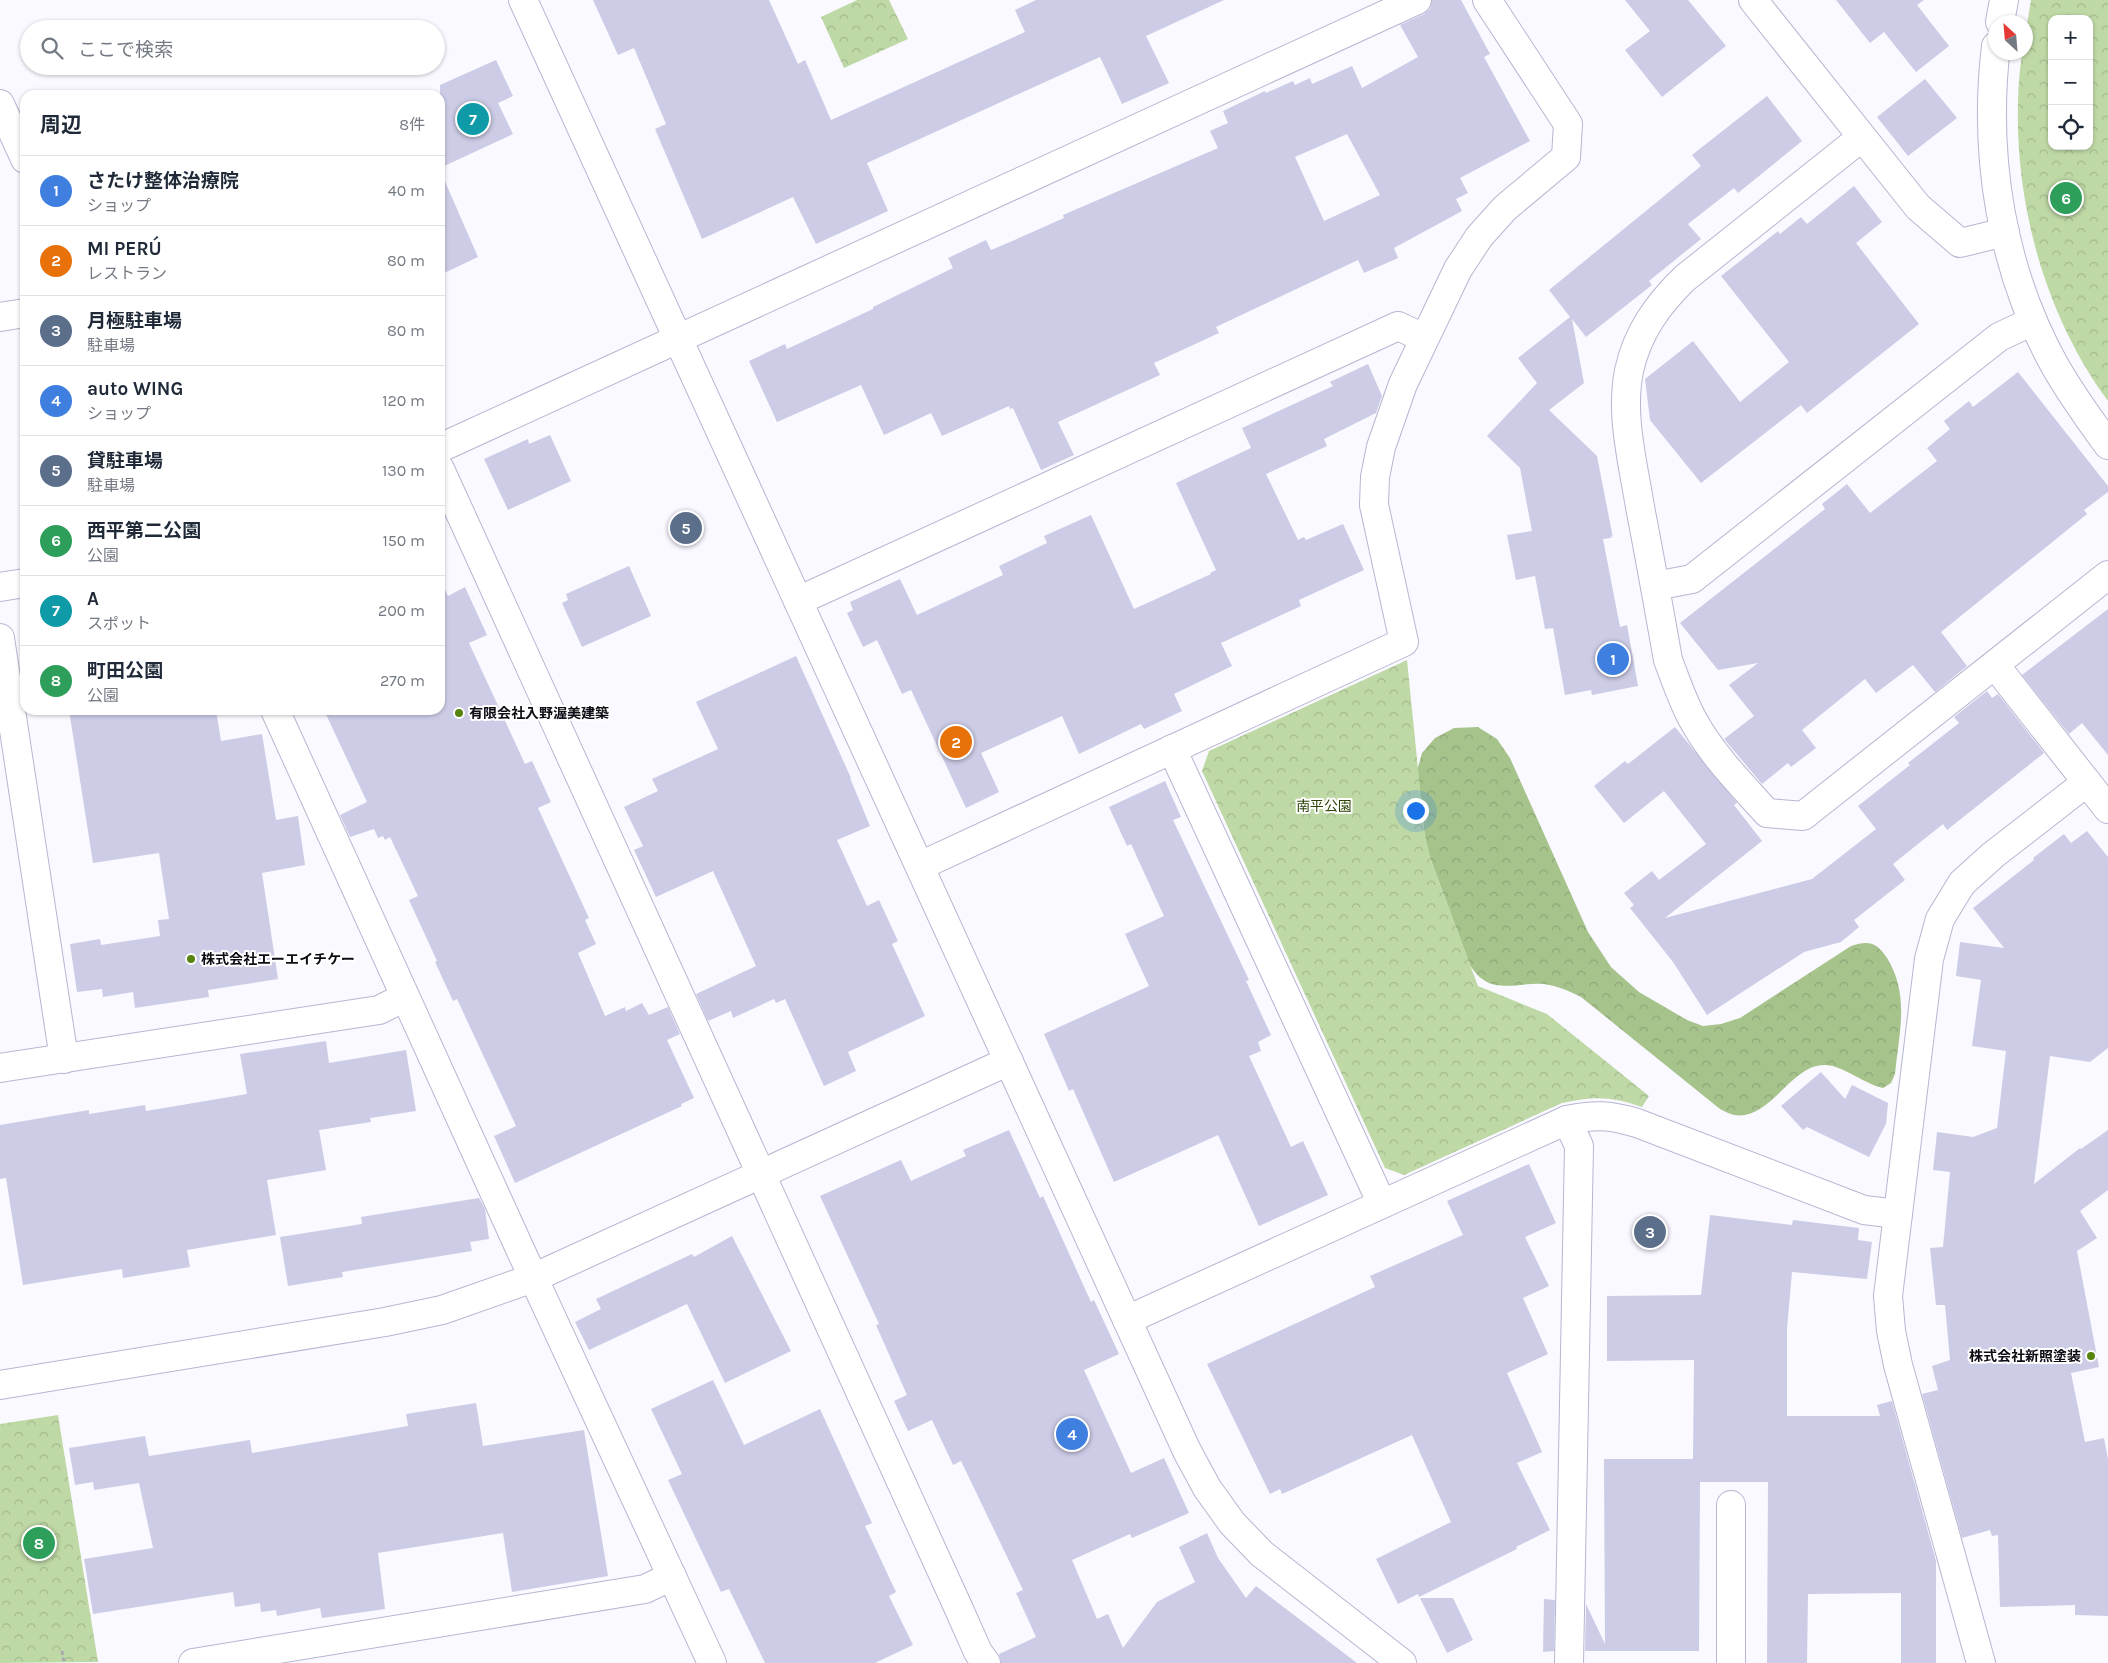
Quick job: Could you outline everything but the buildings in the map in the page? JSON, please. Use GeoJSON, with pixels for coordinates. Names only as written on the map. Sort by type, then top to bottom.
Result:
{"type":"FeatureCollection","features":[{"type":"Feature","properties":{"kind":"street"},"geometry":{"type":"LineString","coordinates":[[524,0],[1187,1451],[1207,1488],[1232,1523],[1262,1554],[1402,1663]]}},
{"type":"Feature","properties":{"kind":"street"},"geometry":{"type":"LineString","coordinates":[[445,446],[1417,0]]}},
{"type":"Feature","properties":{"kind":"street"},"geometry":{"type":"LineString","coordinates":[[920,866],[1404,642],[1374,505],[1374,477],[1381,447],[1400,393],[1424,338],[1458,269],[1479,237],[1505,208],[1566,157],[1568,124],[1486,0]]}},
{"type":"Feature","properties":{"kind":"street"},"geometry":{"type":"LineString","coordinates":[[1753,0],[1918,207],[1960,243],[2005,232]]}},
{"type":"Feature","properties":{"kind":"street"},"geometry":{"type":"LineString","coordinates":[[2001,15],[2004,0]]}},
{"type":"Feature","properties":{"kind":"street"},"geometry":{"type":"LineString","coordinates":[[1995,60],[1992,101],[1993,155],[1999,208],[2012,261],[2033,321],[2055,365],[2080,407],[2108,445]]}},
{"type":"Feature","properties":{"kind":"street"},"geometry":{"type":"LineString","coordinates":[[0,104],[20,148]]}},
{"type":"Feature","properties":{"kind":"street"},"geometry":{"type":"LineString","coordinates":[[1862,137],[1685,278],[1666,297],[1655,312],[1637,344],[1628,380],[1626,398],[1631,455],[1668,660],[1679,691],[1693,720],[1715,754],[1767,813],[1803,816],[2108,575]]}},
{"type":"Feature","properties":{"kind":"street"},"geometry":{"type":"LineString","coordinates":[[0,317],[20,314]]}},
{"type":"Feature","properties":{"kind":"street"},"geometry":{"type":"LineString","coordinates":[[1655,586],[1692,579],[1999,337],[2033,321]]}},
{"type":"Feature","properties":{"kind":"street"},"geometry":{"type":"LineString","coordinates":[[798,600],[1398,326],[1424,338]]}},
{"type":"Feature","properties":{"kind":"street"},"geometry":{"type":"LineString","coordinates":[[445,480],[978,1652],[986,1663]]}},
{"type":"Feature","properties":{"kind":"street"},"geometry":{"type":"LineString","coordinates":[[0,587],[20,584]]}},
{"type":"Feature","properties":{"kind":"street"},"geometry":{"type":"LineString","coordinates":[[0,638],[64,1059]]}},
{"type":"Feature","properties":{"kind":"street"},"geometry":{"type":"LineString","coordinates":[[1995,665],[2108,809]]}},
{"type":"Feature","properties":{"kind":"street"},"geometry":{"type":"LineString","coordinates":[[276,715],[712,1663]]}},
{"type":"Feature","properties":{"kind":"street"},"geometry":{"type":"LineString","coordinates":[[1172,749],[1382,1204]]}},
{"type":"Feature","properties":{"kind":"street"},"geometry":{"type":"LineString","coordinates":[[1981,1663],[1898,1365],[1890,1331],[1888,1296],[1929,959],[1940,919],[1962,883],[1993,855],[2087,782]]}},
{"type":"Feature","properties":{"kind":"street"},"geometry":{"type":"LineString","coordinates":[[0,1068],[379,1010],[405,997]]}},
{"type":"Feature","properties":{"kind":"street"},"geometry":{"type":"LineString","coordinates":[[0,1385],[385,1322],[442,1310],[534,1278],[1009,1060]]}},
{"type":"Feature","properties":{"kind":"street"},"geometry":{"type":"LineString","coordinates":[[1127,1320],[1568,1120],[1590,1115],[1614,1116],[1864,1210],[1898,1214]]}},
{"type":"Feature","properties":{"kind":"street"},"geometry":{"type":"LineString","coordinates":[[1568,1120],[1579,1146],[1569,1663]]}},
{"type":"Feature","properties":{"kind":"street"},"geometry":{"type":"LineString","coordinates":[[1731,1663],[1732,1505]]}},
{"type":"Feature","properties":{"kind":"street"},"geometry":{"type":"LineString","coordinates":[[193,1663],[645,1589],[672,1576]]}},
{"type":"Feature","properties":{"kind":"path"},"geometry":{"type":"LineString","coordinates":[[62,1651],[64,1663]]}},
{"type":"Feature","properties":{"kind":"green space"},"geometry":{"type":"Polygon","coordinates":[[[857,0],[889,0],[908,39],[844,68],[821,17],[857,0]]]}},
{"type":"Feature","properties":{"kind":"green space"},"geometry":{"type":"Polygon","coordinates":[[[2031,0],[2108,0],[2108,401],[2086,368],[2067,333],[2051,297],[2039,259],[2022,181],[2018,141],[2021,60],[2033,60],[2033,15],[2028,15],[2031,0]]]}},
{"type":"Feature","properties":{"kind":"green space","name":"南平公園"},"geometry":{"type":"Polygon","coordinates":[[[1407,660],[1425,838],[1430,858],[1478,986],[1547,1014],[1649,1096],[1642,1107],[1602,1098],[1562,1103],[1404,1175],[1385,1168],[1202,771],[1209,751],[1407,660]]]}},
{"type":"Feature","properties":{"kind":"green space"},"geometry":{"type":"Polygon","coordinates":[[[1478,727],[1497,739],[1510,758],[1588,932],[1611,967],[1639,992],[1687,1020],[1703,1026],[1721,1024],[1740,1018],[1851,946],[1862,943],[1872,944],[1880,949],[1887,958],[1899,986],[1901,1000],[1899,1044],[1895,1074],[1891,1083],[1883,1088],[1840,1068],[1826,1065],[1814,1067],[1802,1073],[1759,1109],[1747,1114],[1734,1115],[1720,1109],[1581,997],[1563,989],[1544,984],[1494,985],[1477,975],[1470,965],[1430,858],[1425,838],[1417,771],[1422,753],[1435,738],[1454,728],[1478,727]]]}},
{"type":"Feature","properties":{"kind":"green space"},"geometry":{"type":"Polygon","coordinates":[[[58,1415],[98,1662],[0,1663],[0,1424],[58,1415]]]}},
{"type":"Feature","properties":{"kind":"place","name":"A"},"geometry":{"type":"Point","coordinates":[473,119]}},
{"type":"Feature","properties":{"kind":"place","name":"西平第二公園"},"geometry":{"type":"Point","coordinates":[2066,198]}},
{"type":"Feature","properties":{"kind":"place","name":"貸駐車場"},"geometry":{"type":"Point","coordinates":[686,528]}},
{"type":"Feature","properties":{"kind":"place","name":"さたけ整体治療院"},"geometry":{"type":"Point","coordinates":[1613,659]}},
{"type":"Feature","properties":{"kind":"place","name":"有限会社入野渥美建築"},"geometry":{"type":"Point","coordinates":[459,713]}},
{"type":"Feature","properties":{"kind":"place","name":"MI PERÚ"},"geometry":{"type":"Point","coordinates":[956,742]}},
{"type":"Feature","properties":{"kind":"place","name":"株式会社エーエイチケー"},"geometry":{"type":"Point","coordinates":[191,959]}},
{"type":"Feature","properties":{"kind":"place","name":"月極駐車場"},"geometry":{"type":"Point","coordinates":[1650,1232]}},
{"type":"Feature","properties":{"kind":"place","name":"株式会社新照塗装"},"geometry":{"type":"Point","coordinates":[2091,1356]}},
{"type":"Feature","properties":{"kind":"place","name":"auto WING"},"geometry":{"type":"Point","coordinates":[1072,1434]}},
{"type":"Feature","properties":{"kind":"place","name":"町田公園"},"geometry":{"type":"Point","coordinates":[39,1543]}}]}
